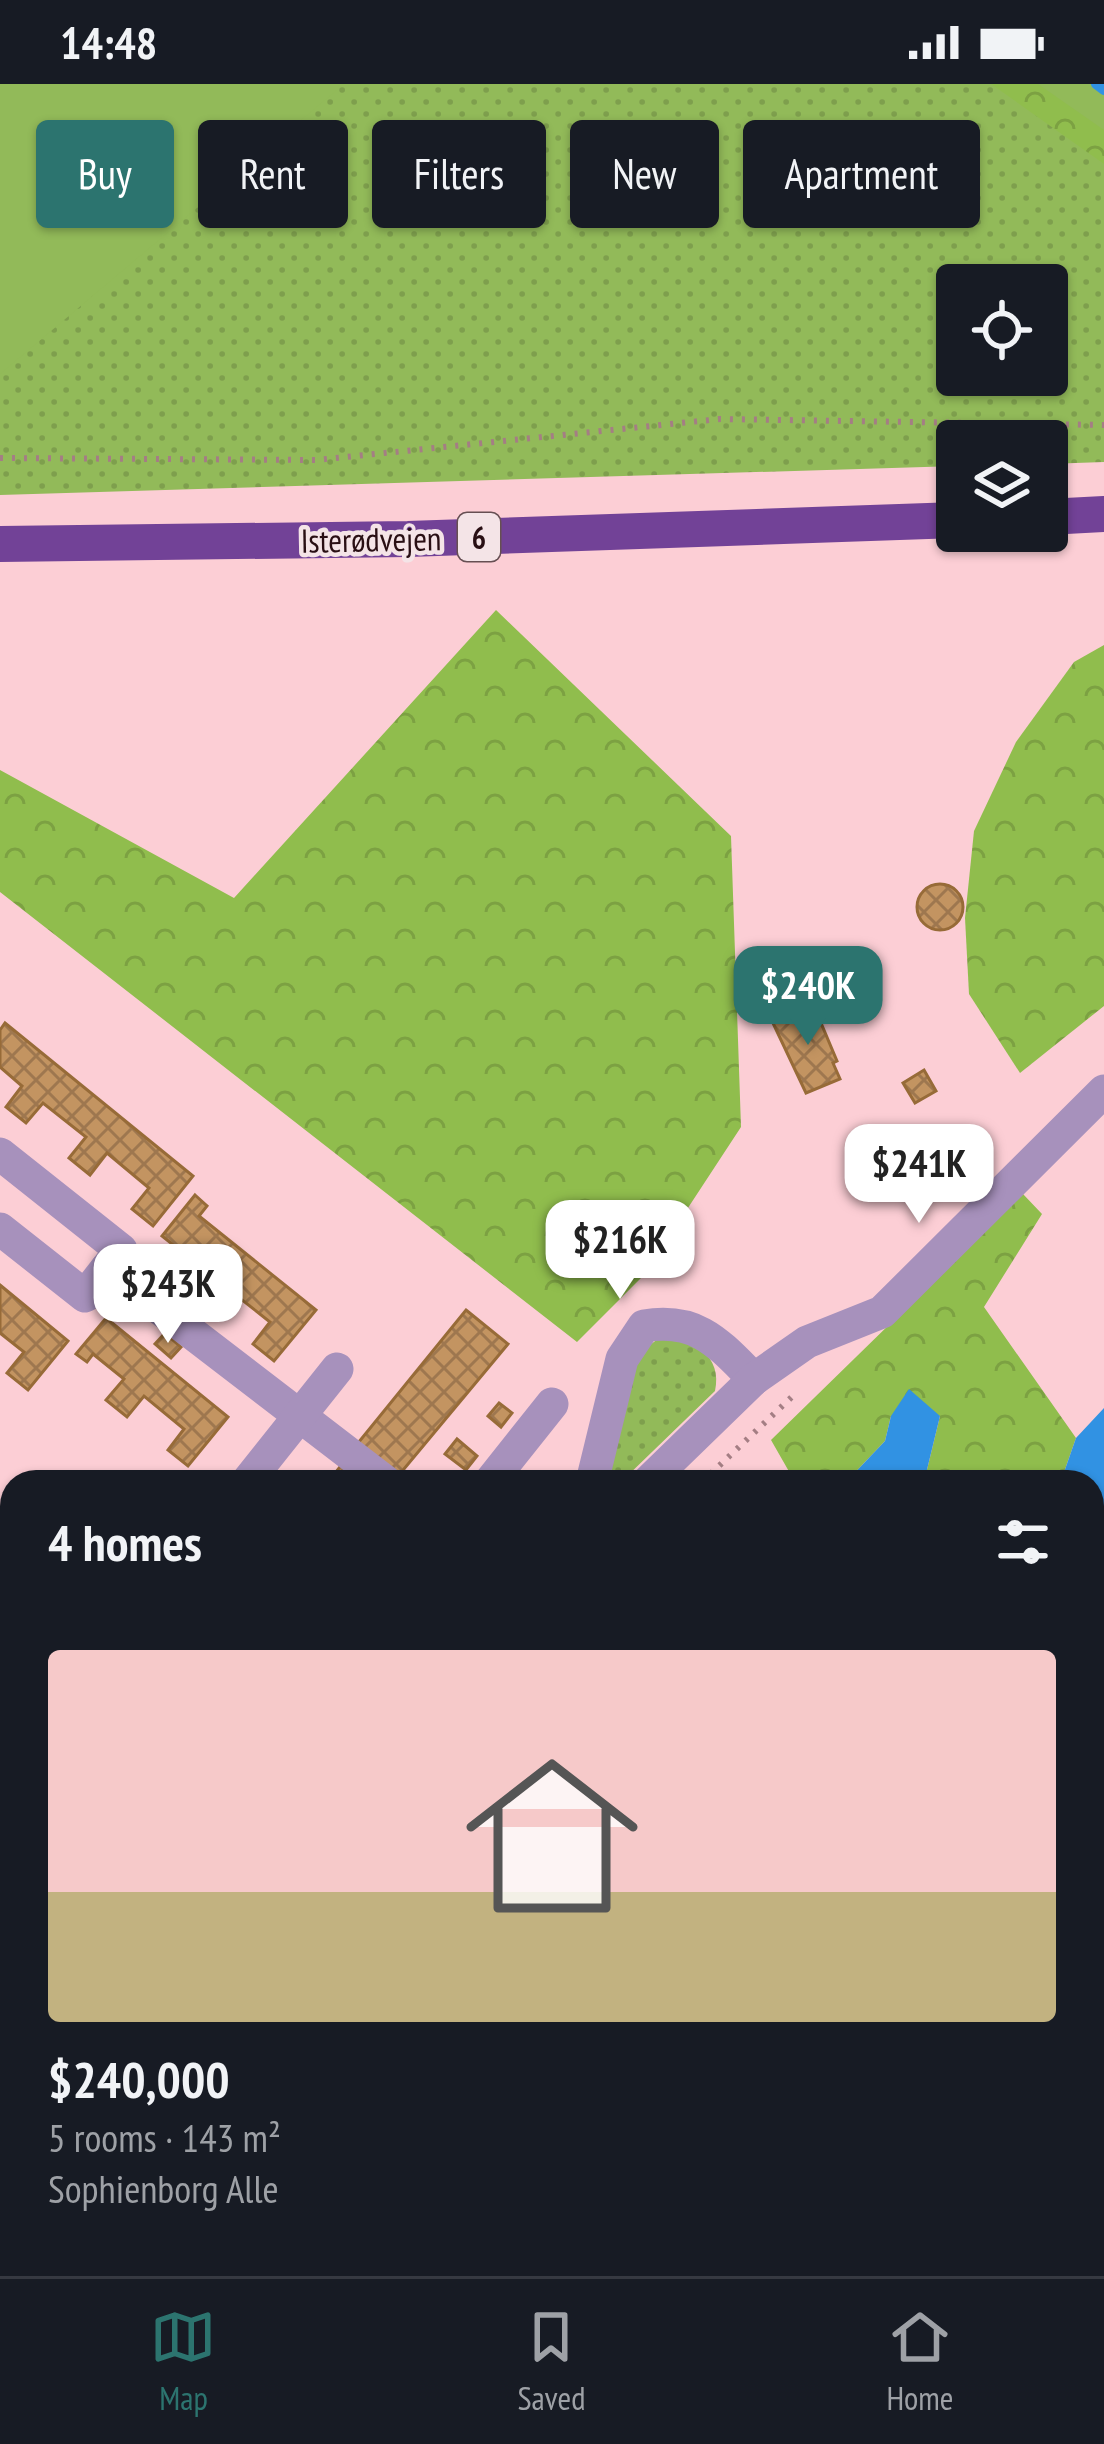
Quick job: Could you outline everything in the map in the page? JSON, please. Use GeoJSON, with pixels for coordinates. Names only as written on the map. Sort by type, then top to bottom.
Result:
{"type":"FeatureCollection","features":[{"type":"Feature","properties":{"kind":"highway"},"geometry":{"type":"LineString","coordinates":[[1068,516],[1104,514]]}},
{"type":"Feature","properties":{"kind":"highway","name":"Isterødvejen"},"geometry":{"type":"LineString","coordinates":[[0,544],[408,539],[936,521]]}},
{"type":"Feature","properties":{"kind":"street"},"geometry":{"type":"LineString","coordinates":[[660,1470],[754,1379],[807,1342],[882,1312],[1104,1091]]}},
{"type":"Feature","properties":{"kind":"street"},"geometry":{"type":"LineString","coordinates":[[0,1154],[121,1250],[85,1296],[0,1229]]}},
{"type":"Feature","properties":{"kind":"street"},"geometry":{"type":"LineString","coordinates":[[107,1268],[371,1470]]}},
{"type":"Feature","properties":{"kind":"street"},"geometry":{"type":"LineString","coordinates":[[595,1470],[622,1359],[644,1326],[682,1323],[717,1342],[754,1379]]}},
{"type":"Feature","properties":{"kind":"street"},"geometry":{"type":"LineString","coordinates":[[257,1470],[337,1369]]}},
{"type":"Feature","properties":{"kind":"street"},"geometry":{"type":"LineString","coordinates":[[500,1470],[552,1404]]}},
{"type":"Feature","properties":{"kind":"path"},"geometry":{"type":"LineString","coordinates":[[0,458],[316,460],[720,419],[1104,425]]}},
{"type":"Feature","properties":{"kind":"green space"},"geometry":{"type":"Polygon","coordinates":[[[0,84],[1104,84],[1104,462],[1068,463],[1068,420],[936,420],[936,467],[0,495],[0,84]]]}},
{"type":"Feature","properties":{"kind":"green space"},"geometry":{"type":"Polygon","coordinates":[[[0,84],[344,84],[301,120],[198,120],[198,207],[174,227],[174,120],[36,120],[36,228],[173,228],[0,374],[0,84]]]}},
{"type":"Feature","properties":{"kind":"green space"},"geometry":{"type":"Polygon","coordinates":[[[991,84],[1104,84],[1104,164],[991,84]]]}},
{"type":"Feature","properties":{"kind":"green space"},"geometry":{"type":"Polygon","coordinates":[[[1038,84],[1104,84],[1104,130],[1038,84]]]}},
{"type":"Feature","properties":{"kind":"green space"},"geometry":{"type":"Polygon","coordinates":[[[496,610],[731,836],[741,1127],[644,1275],[577,1342],[0,892],[0,770],[234,898],[496,610]]]}},
{"type":"Feature","properties":{"kind":"green space"},"geometry":{"type":"Polygon","coordinates":[[[1104,645],[1104,1006],[1020,1073],[969,994],[965,918],[974,831],[1016,742],[1074,662],[1104,645]]]}},
{"type":"Feature","properties":{"kind":"green space"},"geometry":{"type":"Polygon","coordinates":[[[1023,1194],[1042,1214],[984,1307],[1076,1438],[1065,1470],[927,1470],[940,1416],[891,1416],[885,1441],[857,1470],[788,1470],[771,1440],[1023,1194]]]}},
{"type":"Feature","properties":{"kind":"green space"},"geometry":{"type":"Polygon","coordinates":[[[662,1337],[695,1345],[714,1368],[715,1391],[633,1470],[602,1470],[629,1380],[649,1347],[662,1337]]]}},
{"type":"Feature","properties":{"kind":"water"},"geometry":{"type":"Polygon","coordinates":[[[909,1389],[940,1416],[927,1470],[857,1470],[885,1441],[891,1416],[909,1389]]]}},
{"type":"Feature","properties":{"kind":"water"},"geometry":{"type":"Polygon","coordinates":[[[1104,1408],[1104,1470],[1065,1470],[1076,1438],[1104,1408]]]}},
{"type":"Feature","properties":{"kind":"building"},"geometry":{"type":"Polygon","coordinates":[[[940,884],[956,891],[963,907],[956,923],[940,930],[924,923],[917,907],[924,891],[940,884]]]}},
{"type":"Feature","properties":{"kind":"building"},"geometry":{"type":"Polygon","coordinates":[[[813,1004],[840,1079],[806,1093],[772,1021],[813,1004]]]}},
{"type":"Feature","properties":{"kind":"building"},"geometry":{"type":"Polygon","coordinates":[[[5,1023],[193,1176],[153,1226],[132,1209],[149,1188],[107,1153],[90,1175],[69,1158],[86,1137],[43,1103],[26,1123],[6,1107],[22,1086],[0,1067],[0,1030],[5,1023]]]}},
{"type":"Feature","properties":{"kind":"building"},"geometry":{"type":"Polygon","coordinates":[[[924,1070],[936,1091],[915,1103],[903,1083],[924,1070]]]}},
{"type":"Feature","properties":{"kind":"building"},"geometry":{"type":"Polygon","coordinates":[[[945,1150],[959,1184],[940,1192],[926,1157],[945,1150]]]}},
{"type":"Feature","properties":{"kind":"building"},"geometry":{"type":"Polygon","coordinates":[[[195,1195],[207,1206],[199,1216],[316,1310],[274,1361],[253,1344],[270,1322],[227,1288],[211,1309],[190,1292],[206,1271],[162,1236],[195,1195]]]}},
{"type":"Feature","properties":{"kind":"building"},"geometry":{"type":"Polygon","coordinates":[[[0,1285],[68,1341],[28,1390],[7,1373],[24,1352],[0,1333],[0,1285]]]}},
{"type":"Feature","properties":{"kind":"building"},"geometry":{"type":"Polygon","coordinates":[[[466,1310],[508,1344],[403,1470],[393,1470],[358,1443],[466,1310]]]}},
{"type":"Feature","properties":{"kind":"building"},"geometry":{"type":"Polygon","coordinates":[[[106,1318],[228,1417],[188,1466],[168,1450],[184,1429],[144,1396],[127,1417],[106,1400],[124,1379],[93,1354],[87,1362],[76,1354],[106,1318]]]}},
{"type":"Feature","properties":{"kind":"building"},"geometry":{"type":"Polygon","coordinates":[[[165,1333],[181,1347],[171,1358],[155,1344],[165,1333]]]}},
{"type":"Feature","properties":{"kind":"building"},"geometry":{"type":"Polygon","coordinates":[[[499,1403],[512,1413],[501,1427],[488,1416],[499,1403]]]}},
{"type":"Feature","properties":{"kind":"building"},"geometry":{"type":"Polygon","coordinates":[[[457,1439],[477,1456],[466,1470],[445,1454],[457,1439]]]}},
{"type":"Feature","properties":{"kind":"building"},"geometry":{"type":"Polygon","coordinates":[[[347,1458],[363,1470],[338,1470],[347,1458]]]}},
{"type":"Feature","properties":{"kind":"waterway"},"geometry":{"type":"LineString","coordinates":[[1096,84],[1104,90]]}}]}
